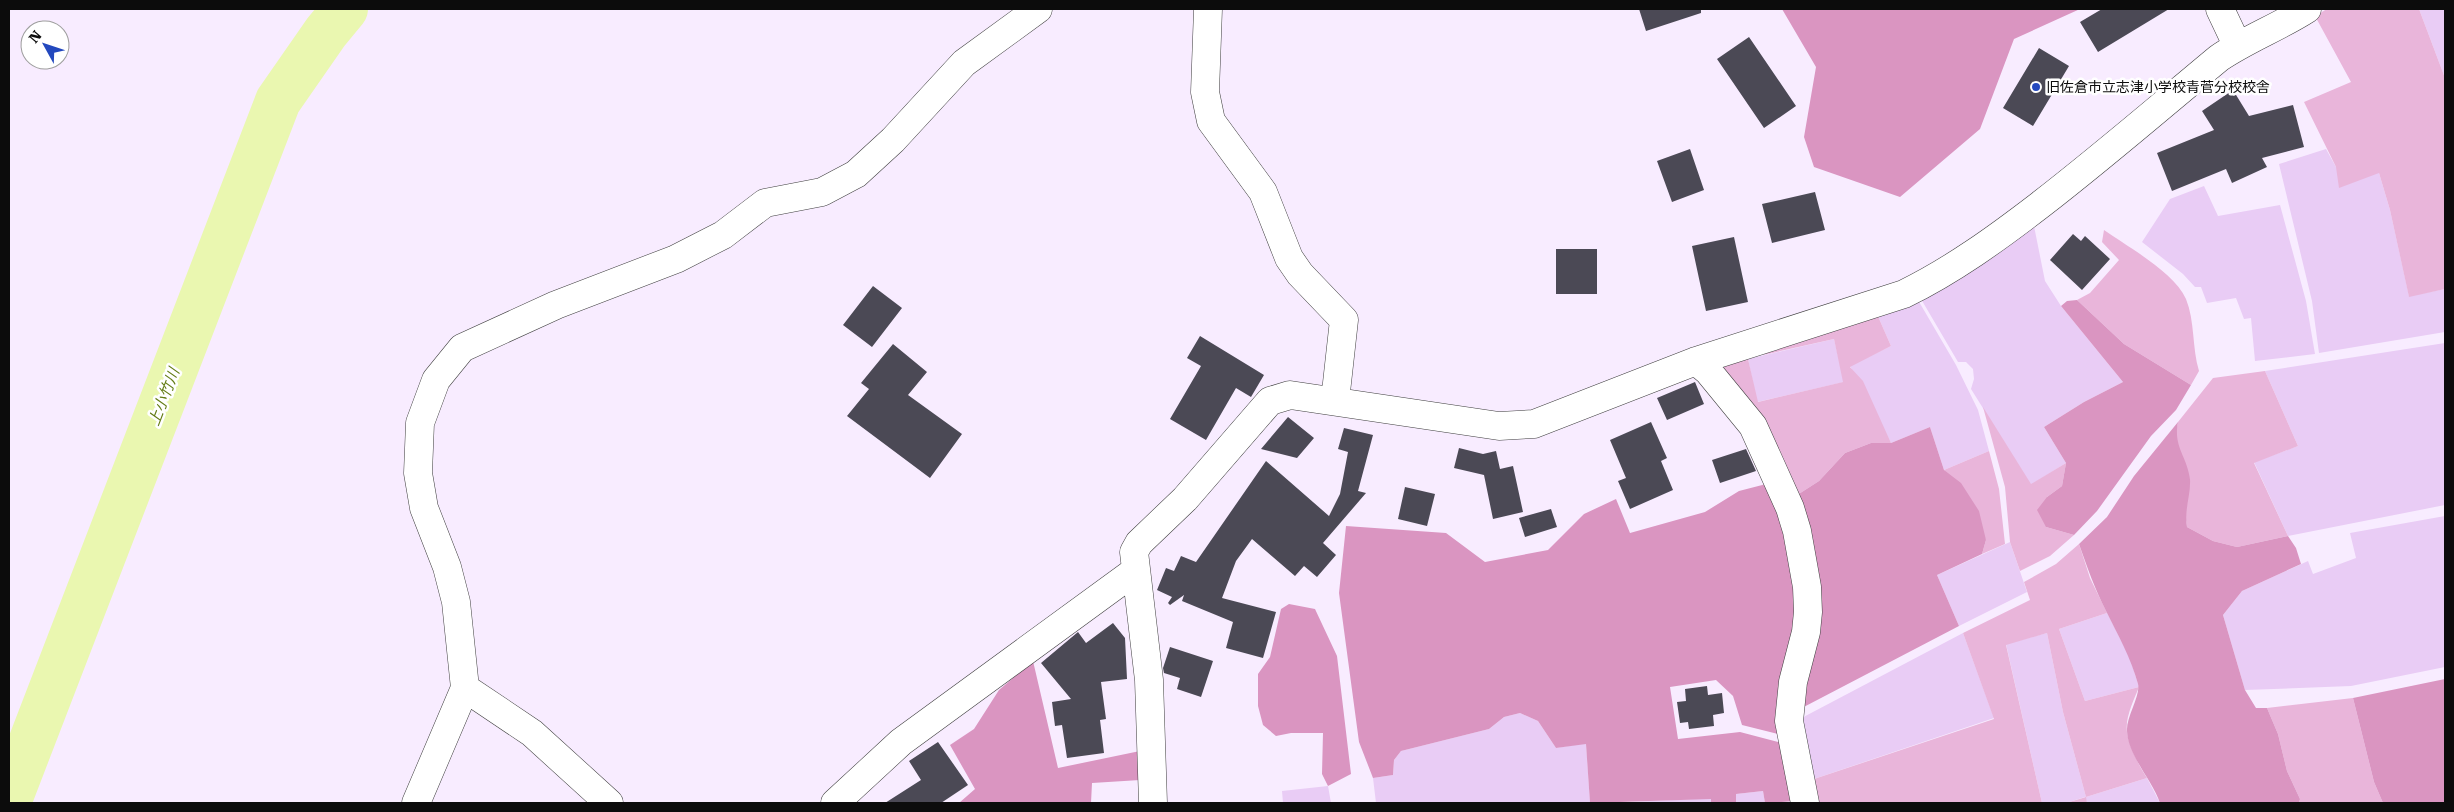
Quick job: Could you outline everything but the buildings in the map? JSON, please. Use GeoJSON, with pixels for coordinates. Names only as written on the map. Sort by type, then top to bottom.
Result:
{"type":"FeatureCollection","features":[{"type":"Feature","properties":{"kind":"street"},"geometry":{"type":"LineString","coordinates":[[416,803],[465,688],[456,602],[447,567],[424,508],[418,473],[420,423],[436,380],[462,348],[556,305],[676,259],[723,235],[765,203],[822,192],[856,174],[893,140],[964,63],[1038,9]]}},
{"type":"Feature","properties":{"kind":"street"},"geometry":{"type":"LineString","coordinates":[[1208,9],[1205,92],[1211,120],[1263,192],[1289,258],[1300,274],[1344,320],[1335,401]]}},
{"type":"Feature","properties":{"kind":"street"},"geometry":{"type":"LineString","coordinates":[[2220,9],[2237,46]]}},
{"type":"Feature","properties":{"kind":"street"},"geometry":{"type":"LineString","coordinates":[[1152,803],[1149,680],[1134,552],[1139,543],[1185,499],[1270,401],[1290,395],[1499,426],[1534,424],[1696,361],[1904,294],[1926,284],[1986,246],[2070,182],[2219,58],[2237,46],[2280,25],[2307,9]]}},
{"type":"Feature","properties":{"kind":"street"},"geometry":{"type":"LineString","coordinates":[[1696,361],[1708,371],[1753,426],[1790,508],[1797,531],[1807,587],[1808,612],[1806,632],[1793,682],[1789,721],[1805,803]]}},
{"type":"Feature","properties":{"kind":"street"},"geometry":{"type":"LineString","coordinates":[[835,803],[901,742],[1135,571]]}},
{"type":"Feature","properties":{"kind":"street"},"geometry":{"type":"LineString","coordinates":[[465,688],[532,733],[609,803]]}},
{"type":"Feature","properties":{"kind":"shaded area"},"geometry":{"type":"Polygon","coordinates":[[[1782,9],[2080,9],[2014,39],[1980,129],[1900,197],[1814,167],[1804,137],[1816,67],[1782,9]]]}},
{"type":"Feature","properties":{"kind":"shaded area"},"geometry":{"type":"Polygon","coordinates":[[[2327,9],[2419,9],[2445,78],[2445,289],[2409,297],[2390,210],[2379,173],[2339,188],[2336,167],[2304,102],[2351,82],[2315,16],[2327,9]]]}},
{"type":"Feature","properties":{"kind":"shaded area"},"geometry":{"type":"Polygon","coordinates":[[[2419,9],[2445,9],[2445,78],[2419,9]]]}},
{"type":"Feature","properties":{"kind":"shaded area"},"geometry":{"type":"Polygon","coordinates":[[[2326,149],[2336,167],[2379,173],[2390,210],[2409,296],[2445,289],[2445,332],[2319,353],[2312,301],[2279,164],[2326,149]]]}},
{"type":"Feature","properties":{"kind":"shaded area"},"geometry":{"type":"Polygon","coordinates":[[[2204,186],[2218,216],[2280,205],[2306,301],[2315,354],[2255,361],[2251,318],[2244,319],[2236,298],[2207,303],[2201,287],[2195,287],[2183,274],[2142,242],[2170,199],[2204,186]]]}},
{"type":"Feature","properties":{"kind":"shaded area"},"geometry":{"type":"Polygon","coordinates":[[[2034,226],[2045,281],[2061,306],[2123,382],[2084,402],[2044,427],[2066,463],[2031,485],[1971,389],[1974,379],[1973,369],[1966,362],[1958,362],[1921,299],[1995,256],[2034,226]]]}},
{"type":"Feature","properties":{"kind":"shaded area"},"geometry":{"type":"Polygon","coordinates":[[[2104,230],[2172,279],[2186,299],[2191,316],[2199,371],[2191,385],[2124,344],[2077,300],[2090,293],[2119,260],[2102,242],[2104,230]]]}},
{"type":"Feature","properties":{"kind":"shaded area"},"geometry":{"type":"Polygon","coordinates":[[[1918,300],[1956,365],[1978,410],[1989,451],[1944,470],[1930,427],[1891,443],[1850,366],[1891,346],[1877,314],[1918,300]]]}},
{"type":"Feature","properties":{"kind":"shaded area"},"geometry":{"type":"Polygon","coordinates":[[[2077,300],[2124,344],[2191,385],[2176,410],[2151,436],[2097,511],[2074,535],[2046,527],[2037,510],[2047,497],[2062,486],[2066,463],[2044,427],[2084,402],[2123,382],[2061,306],[2067,301],[2077,300]]]}},
{"type":"Feature","properties":{"kind":"shaded area"},"geometry":{"type":"Polygon","coordinates":[[[1877,314],[1891,346],[1850,367],[1863,381],[1891,443],[1871,443],[1845,453],[1819,481],[1791,499],[1715,365],[1748,359],[1758,402],[1843,382],[1834,339],[1763,355],[1776,347],[1877,314]]]}},
{"type":"Feature","properties":{"kind":"shaded area"},"geometry":{"type":"Polygon","coordinates":[[[1834,339],[1844,382],[1757,402],[1748,359],[1834,339]]]}},
{"type":"Feature","properties":{"kind":"shaded area"},"geometry":{"type":"Polygon","coordinates":[[[2445,343],[2445,505],[2288,536],[2254,462],[2298,446],[2265,371],[2445,343]]]}},
{"type":"Feature","properties":{"kind":"shaded area"},"geometry":{"type":"Polygon","coordinates":[[[2265,371],[2298,446],[2254,463],[2288,536],[2237,547],[2213,541],[2187,527],[2185,513],[2190,480],[2175,437],[2178,422],[2213,378],[2265,371]]]}},
{"type":"Feature","properties":{"kind":"shaded area"},"geometry":{"type":"Polygon","coordinates":[[[1983,407],[2031,484],[2066,463],[2062,486],[2047,497],[2046,527],[2074,535],[2050,556],[2020,571],[2010,542],[2005,487],[1983,407]]]}},
{"type":"Feature","properties":{"kind":"shaded area"},"geometry":{"type":"Polygon","coordinates":[[[2178,422],[2177,438],[2190,479],[2186,514],[2187,527],[2213,541],[2237,547],[2288,536],[2296,548],[2301,564],[2242,591],[2223,615],[2245,690],[2256,708],[2267,708],[2278,734],[2287,771],[2300,799],[2299,803],[2160,803],[2128,740],[2127,725],[2137,694],[2138,684],[2128,656],[2102,603],[2079,544],[2107,517],[2134,476],[2178,422]]]}},
{"type":"Feature","properties":{"kind":"shaded area"},"geometry":{"type":"Polygon","coordinates":[[[1930,427],[1944,470],[1961,483],[1979,511],[1986,540],[1982,554],[1937,575],[1959,626],[1798,710],[1799,685],[1791,499],[1819,481],[1845,453],[1871,443],[1891,443],[1930,427]]]}},
{"type":"Feature","properties":{"kind":"shaded area"},"geometry":{"type":"Polygon","coordinates":[[[1989,451],[1999,489],[2005,544],[1982,554],[1986,540],[1944,470],[1989,451]]]}},
{"type":"Feature","properties":{"kind":"shaded area"},"geometry":{"type":"Polygon","coordinates":[[[1770,483],[1799,564],[1786,736],[1742,725],[1733,696],[1716,680],[1670,687],[1678,739],[1740,732],[1786,744],[1796,801],[1765,803],[1763,791],[1736,794],[1736,803],[1711,803],[1711,799],[1590,803],[1586,744],[1556,748],[1538,721],[1520,713],[1504,717],[1489,729],[1401,751],[1394,760],[1393,775],[1373,778],[1359,742],[1339,593],[1346,526],[1446,533],[1485,562],[1548,550],[1584,514],[1616,499],[1630,533],[1705,512],[1739,491],[1770,483]]]}},
{"type":"Feature","properties":{"kind":"shaded area"},"geometry":{"type":"Polygon","coordinates":[[[2445,516],[2445,667],[2351,686],[2245,690],[2223,615],[2242,591],[2308,561],[2313,574],[2356,558],[2350,533],[2445,516]]]}},
{"type":"Feature","properties":{"kind":"shaded area"},"geometry":{"type":"Polygon","coordinates":[[[2010,542],[2027,592],[1959,626],[1937,575],[2010,542]]]}},
{"type":"Feature","properties":{"kind":"shaded area"},"geometry":{"type":"Polygon","coordinates":[[[2079,544],[2090,578],[2107,613],[2059,629],[2085,701],[2139,687],[2132,703],[2127,732],[2135,756],[2147,778],[2086,797],[2063,712],[2047,633],[2006,645],[2042,803],[1813,803],[1808,781],[1994,719],[1963,633],[2030,600],[2024,582],[2056,564],[2079,544]]]}},
{"type":"Feature","properties":{"kind":"shaded area"},"geometry":{"type":"Polygon","coordinates":[[[1289,604],[1315,609],[1337,656],[1351,774],[1328,786],[1322,774],[1323,733],[1291,733],[1276,736],[1263,725],[1258,706],[1258,674],[1270,657],[1281,609],[1289,604]]]}},
{"type":"Feature","properties":{"kind":"shaded area"},"geometry":{"type":"Polygon","coordinates":[[[2107,613],[2129,655],[2139,687],[2085,701],[2059,629],[2107,613]]]}},
{"type":"Feature","properties":{"kind":"shaded area"},"geometry":{"type":"Polygon","coordinates":[[[1963,633],[1994,718],[1808,781],[1794,722],[1963,633]]]}},
{"type":"Feature","properties":{"kind":"shaded area"},"geometry":{"type":"Polygon","coordinates":[[[2047,633],[2063,712],[2086,797],[2147,778],[2160,803],[2087,803],[2085,797],[2066,803],[2042,803],[2006,644],[2047,633]]]}},
{"type":"Feature","properties":{"kind":"shaded area"},"geometry":{"type":"Polygon","coordinates":[[[1033,661],[1058,768],[1140,751],[1140,780],[1092,783],[1091,803],[959,803],[975,789],[950,745],[974,729],[999,690],[1033,661]]]}},
{"type":"Feature","properties":{"kind":"shaded area"},"geometry":{"type":"Polygon","coordinates":[[[2445,679],[2445,803],[2383,803],[2374,782],[2353,698],[2445,679]]]}},
{"type":"Feature","properties":{"kind":"shaded area"},"geometry":{"type":"Polygon","coordinates":[[[2353,698],[2374,782],[2383,803],[2299,803],[2300,799],[2287,771],[2278,734],[2267,708],[2353,698]]]}},
{"type":"Feature","properties":{"kind":"shaded area"},"geometry":{"type":"Polygon","coordinates":[[[1520,713],[1538,721],[1556,748],[1586,743],[1590,803],[1376,803],[1373,778],[1393,775],[1394,760],[1401,751],[1489,729],[1504,717],[1520,713]]]}},
{"type":"Feature","properties":{"kind":"shaded area"},"geometry":{"type":"Polygon","coordinates":[[[1328,786],[1331,803],[1283,803],[1282,791],[1328,786]]]}},
{"type":"Feature","properties":{"kind":"shaded area"},"geometry":{"type":"Polygon","coordinates":[[[1763,791],[1765,803],[1736,803],[1736,794],[1763,791]]]}},
{"type":"Feature","properties":{"kind":"shaded area"},"geometry":{"type":"Polygon","coordinates":[[[2086,797],[2087,803],[2066,803],[2086,797]]]}},
{"type":"Feature","properties":{"kind":"shaded area"},"geometry":{"type":"Polygon","coordinates":[[[1712,799],[1711,803],[1611,803],[1712,799]]]}},
{"type":"Feature","properties":{"kind":"waterway","name":"上小竹川"},"geometry":{"type":"LineString","coordinates":[[9,800],[278,101],[326,32],[345,9]]}},
{"type":"Feature","properties":{"kind":"place","name":"旧佐倉市立志津小学校青菅分校校舎"},"geometry":{"type":"Point","coordinates":[2036,87]}}]}
